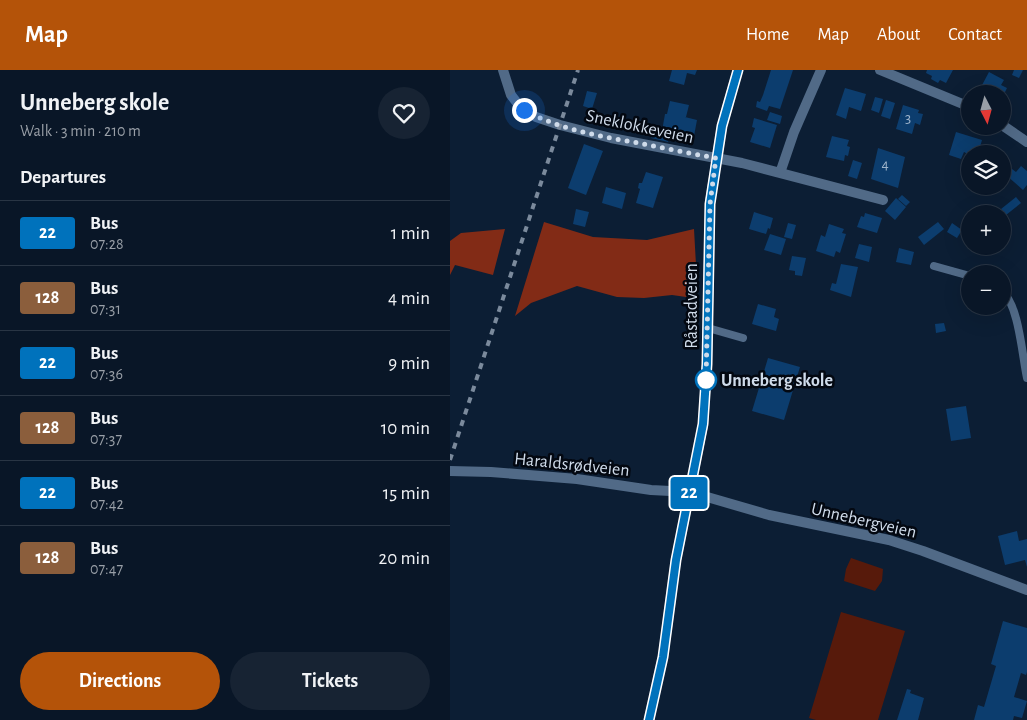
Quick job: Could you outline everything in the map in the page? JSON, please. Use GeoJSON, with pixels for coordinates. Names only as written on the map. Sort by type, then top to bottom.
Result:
{"type":"FeatureCollection","features":[{"type":"Feature","properties":{"kind":"main road","name":"Råstadveien"},"geometry":{"type":"LineString","coordinates":[[649,720],[663,657],[676,560],[703,424],[707,364],[710,204],[722,126],[738,70]]}},
{"type":"Feature","properties":{"kind":"street","name":"Sneklokkeveien"},"geometry":{"type":"LineString","coordinates":[[503,70],[511,95],[518,104],[536,116],[560,125],[611,138],[716,158],[884,200]]}},
{"type":"Feature","properties":{"kind":"street"},"geometry":{"type":"LineString","coordinates":[[780,173],[794,132],[821,70]]}},
{"type":"Feature","properties":{"kind":"street"},"geometry":{"type":"LineString","coordinates":[[880,70],[961,102]]}},
{"type":"Feature","properties":{"kind":"street"},"geometry":{"type":"LineString","coordinates":[[1011,132],[1027,142]]}},
{"type":"Feature","properties":{"kind":"street","name":"Haraldsrødveien"},"geometry":{"type":"LineString","coordinates":[[450,470],[577,479],[651,490],[690,492]]}},
{"type":"Feature","properties":{"kind":"street","name":"Unnebergveien"},"geometry":{"type":"LineString","coordinates":[[690,492],[770,515],[889,540],[1027,590]]}},
{"type":"Feature","properties":{"kind":"lane"},"geometry":{"type":"LineString","coordinates":[[934,266],[961,274]]}},
{"type":"Feature","properties":{"kind":"lane"},"geometry":{"type":"LineString","coordinates":[[1011,300],[1014,307],[1027,378]]}},
{"type":"Feature","properties":{"kind":"lane"},"geometry":{"type":"LineString","coordinates":[[708,328],[743,338]]}},
{"type":"Feature","properties":{"kind":"shaded area"},"geometry":{"type":"Polygon","coordinates":[[[544,222],[593,237],[647,240],[694,229],[697,283],[686,297],[672,295],[644,298],[617,297],[577,286],[531,303],[515,316],[544,222]]]}},
{"type":"Feature","properties":{"kind":"shaded area"},"geometry":{"type":"Polygon","coordinates":[[[505,229],[493,275],[455,265],[450,275],[450,241],[461,233],[505,229]]]}},
{"type":"Feature","properties":{"kind":"shaded area"},"geometry":{"type":"Polygon","coordinates":[[[851,558],[883,569],[882,581],[875,591],[844,581],[846,569],[851,558]]]}},
{"type":"Feature","properties":{"kind":"shaded area"},"geometry":{"type":"Polygon","coordinates":[[[841,612],[905,631],[878,720],[816,720],[809,718],[841,612]]]}},
{"type":"Feature","properties":{"kind":"building"},"geometry":{"type":"Polygon","coordinates":[[[672,70],[697,70],[695,75],[687,73],[684,85],[669,81],[672,70]]]}},
{"type":"Feature","properties":{"kind":"building"},"geometry":{"type":"Polygon","coordinates":[[[771,70],[793,70],[780,109],[769,106],[767,111],[756,107],[757,101],[760,102],[763,95],[771,70]]]}},
{"type":"Feature","properties":{"kind":"building"},"geometry":{"type":"Polygon","coordinates":[[[927,70],[953,70],[946,83],[940,80],[938,83],[931,79],[932,76],[926,73],[927,70]]]}},
{"type":"Feature","properties":{"kind":"building"},"geometry":{"type":"Polygon","coordinates":[[[1014,70],[1023,70],[1019,78],[1012,75],[1014,70]]]}},
{"type":"Feature","properties":{"kind":"building"},"geometry":{"type":"Polygon","coordinates":[[[989,72],[1004,80],[1001,85],[982,85],[989,72]]]}},
{"type":"Feature","properties":{"kind":"building"},"geometry":{"type":"Polygon","coordinates":[[[845,88],[866,94],[861,111],[849,107],[846,119],[836,115],[845,88]]]}},
{"type":"Feature","properties":{"kind":"building"},"geometry":{"type":"Polygon","coordinates":[[[587,91],[597,93],[592,109],[583,106],[587,91]]]}},
{"type":"Feature","properties":{"kind":"building"},"geometry":{"type":"Polygon","coordinates":[[[875,97],[883,99],[879,113],[871,110],[875,97]]]}},
{"type":"Feature","properties":{"kind":"building"},"geometry":{"type":"Polygon","coordinates":[[[886,100],[895,103],[890,119],[881,116],[886,100]]]}},
{"type":"Feature","properties":{"kind":"building"},"geometry":{"type":"Polygon","coordinates":[[[670,101],[689,105],[685,117],[697,120],[694,136],[671,130],[668,142],[651,138],[654,129],[662,131],[670,101]]]}},
{"type":"Feature","properties":{"kind":"building"},"geometry":{"type":"Polygon","coordinates":[[[903,105],[919,110],[918,113],[923,114],[920,125],[915,123],[912,134],[896,129],[903,105]]]}},
{"type":"Feature","properties":{"kind":"building"},"geometry":{"type":"Polygon","coordinates":[[[770,112],[782,116],[780,124],[767,120],[770,112]]]}},
{"type":"Feature","properties":{"kind":"building"},"geometry":{"type":"Polygon","coordinates":[[[754,118],[777,125],[770,148],[750,142],[755,128],[752,127],[754,118]]]}},
{"type":"Feature","properties":{"kind":"building"},"geometry":{"type":"Polygon","coordinates":[[[956,132],[982,140],[981,145],[961,145],[961,159],[949,155],[956,132]]]}},
{"type":"Feature","properties":{"kind":"building"},"geometry":{"type":"Polygon","coordinates":[[[832,136],[849,140],[847,146],[850,147],[848,156],[845,155],[844,161],[826,157],[832,136]]]}},
{"type":"Feature","properties":{"kind":"building"},"geometry":{"type":"Polygon","coordinates":[[[584,144],[603,151],[586,195],[568,188],[584,144]]]}},
{"type":"Feature","properties":{"kind":"building"},"geometry":{"type":"Polygon","coordinates":[[[878,148],[905,157],[898,188],[871,179],[878,148]]]}},
{"type":"Feature","properties":{"kind":"building"},"geometry":{"type":"Polygon","coordinates":[[[853,160],[862,163],[857,179],[848,176],[853,160]]]}},
{"type":"Feature","properties":{"kind":"building"},"geometry":{"type":"Polygon","coordinates":[[[1021,166],[1027,171],[1027,185],[1023,190],[1011,179],[1011,170],[1016,172],[1021,166]]]}},
{"type":"Feature","properties":{"kind":"building"},"geometry":{"type":"Polygon","coordinates":[[[646,172],[663,177],[653,208],[636,203],[640,189],[638,188],[639,183],[642,183],[646,172]]]}},
{"type":"Feature","properties":{"kind":"building"},"geometry":{"type":"Polygon","coordinates":[[[606,187],[626,193],[622,209],[602,203],[606,187]]]}},
{"type":"Feature","properties":{"kind":"building"},"geometry":{"type":"Polygon","coordinates":[[[902,195],[910,202],[906,206],[898,199],[902,195]]]}},
{"type":"Feature","properties":{"kind":"building"},"geometry":{"type":"Polygon","coordinates":[[[1016,197],[1021,203],[1011,211],[1011,205],[1006,205],[1016,197]]]}},
{"type":"Feature","properties":{"kind":"building"},"geometry":{"type":"Polygon","coordinates":[[[896,198],[906,207],[895,220],[885,211],[896,198]]]}},
{"type":"Feature","properties":{"kind":"building"},"geometry":{"type":"Polygon","coordinates":[[[576,209],[589,212],[585,227],[573,224],[576,209]]]}},
{"type":"Feature","properties":{"kind":"building"},"geometry":{"type":"Polygon","coordinates":[[[754,212],[773,218],[770,229],[768,228],[766,234],[749,229],[754,212]]]}},
{"type":"Feature","properties":{"kind":"building"},"geometry":{"type":"Polygon","coordinates":[[[865,213],[882,218],[877,233],[857,227],[861,216],[864,217],[865,213]]]}},
{"type":"Feature","properties":{"kind":"building"},"geometry":{"type":"Polygon","coordinates":[[[938,222],[944,229],[924,245],[918,237],[938,222]]]}},
{"type":"Feature","properties":{"kind":"building"},"geometry":{"type":"Polygon","coordinates":[[[788,223],[796,225],[792,239],[784,237],[788,223]]]}},
{"type":"Feature","properties":{"kind":"building"},"geometry":{"type":"Polygon","coordinates":[[[952,223],[961,229],[957,238],[947,232],[952,223]]]}},
{"type":"Feature","properties":{"kind":"building"},"geometry":{"type":"Polygon","coordinates":[[[829,224],[844,229],[842,233],[846,234],[840,253],[836,251],[834,257],[816,251],[821,235],[825,237],[829,224]]]}},
{"type":"Feature","properties":{"kind":"building"},"geometry":{"type":"Polygon","coordinates":[[[770,234],[786,239],[781,255],[764,250],[770,234]]]}},
{"type":"Feature","properties":{"kind":"building"},"geometry":{"type":"Polygon","coordinates":[[[859,244],[872,247],[869,262],[855,258],[859,244]]]}},
{"type":"Feature","properties":{"kind":"building"},"geometry":{"type":"Polygon","coordinates":[[[899,248],[914,252],[911,265],[896,262],[899,248]]]}},
{"type":"Feature","properties":{"kind":"building"},"geometry":{"type":"Polygon","coordinates":[[[792,256],[806,258],[802,276],[795,275],[795,271],[789,270],[792,256]]]}},
{"type":"Feature","properties":{"kind":"building"},"geometry":{"type":"Polygon","coordinates":[[[841,264],[858,267],[851,297],[830,290],[832,283],[836,284],[841,264]]]}},
{"type":"Feature","properties":{"kind":"building"},"geometry":{"type":"Polygon","coordinates":[[[758,304],[776,309],[774,317],[779,319],[776,331],[752,324],[758,304]]]}},
{"type":"Feature","properties":{"kind":"building"},"geometry":{"type":"Polygon","coordinates":[[[944,323],[946,331],[936,333],[935,324],[944,323]]]}},
{"type":"Feature","properties":{"kind":"building"},"geometry":{"type":"Polygon","coordinates":[[[768,358],[800,367],[784,420],[752,411],[768,358]]]}},
{"type":"Feature","properties":{"kind":"building"},"geometry":{"type":"Polygon","coordinates":[[[966,406],[971,438],[951,441],[946,409],[966,406]]]}},
{"type":"Feature","properties":{"kind":"building"},"geometry":{"type":"Polygon","coordinates":[[[1017,531],[1019,541],[1027,539],[1027,567],[1025,560],[1005,565],[998,536],[1017,531]]]}},
{"type":"Feature","properties":{"kind":"building"},"geometry":{"type":"Polygon","coordinates":[[[1003,621],[1027,628],[1027,672],[1026,675],[1021,673],[1014,697],[1027,701],[1022,718],[1014,716],[1013,720],[974,720],[978,705],[984,707],[996,666],[991,664],[1003,621]]]}},
{"type":"Feature","properties":{"kind":"building"},"geometry":{"type":"Polygon","coordinates":[[[907,689],[911,690],[910,693],[924,698],[918,720],[897,720],[907,689]]]}},
{"type":"Feature","properties":{"kind":"railway"},"geometry":{"type":"LineString","coordinates":[[450,460],[578,70]]}},
{"type":"Feature","properties":{"kind":"bus line","name":"22"},"geometry":{"type":"LineString","coordinates":[[649,720],[663,657],[676,560],[703,424],[707,364],[708,252],[712,180],[722,126],[738,70]]}},
{"type":"Feature","properties":{"kind":"place","name":"Unneberg skole"},"geometry":{"type":"Point","coordinates":[706,380]}},
{"type":"Feature","properties":{"kind":"route"},"geometry":{"type":"LineString","coordinates":[[524,110],[560,125],[611,138],[716,158],[710,204],[706,380]]}}]}
